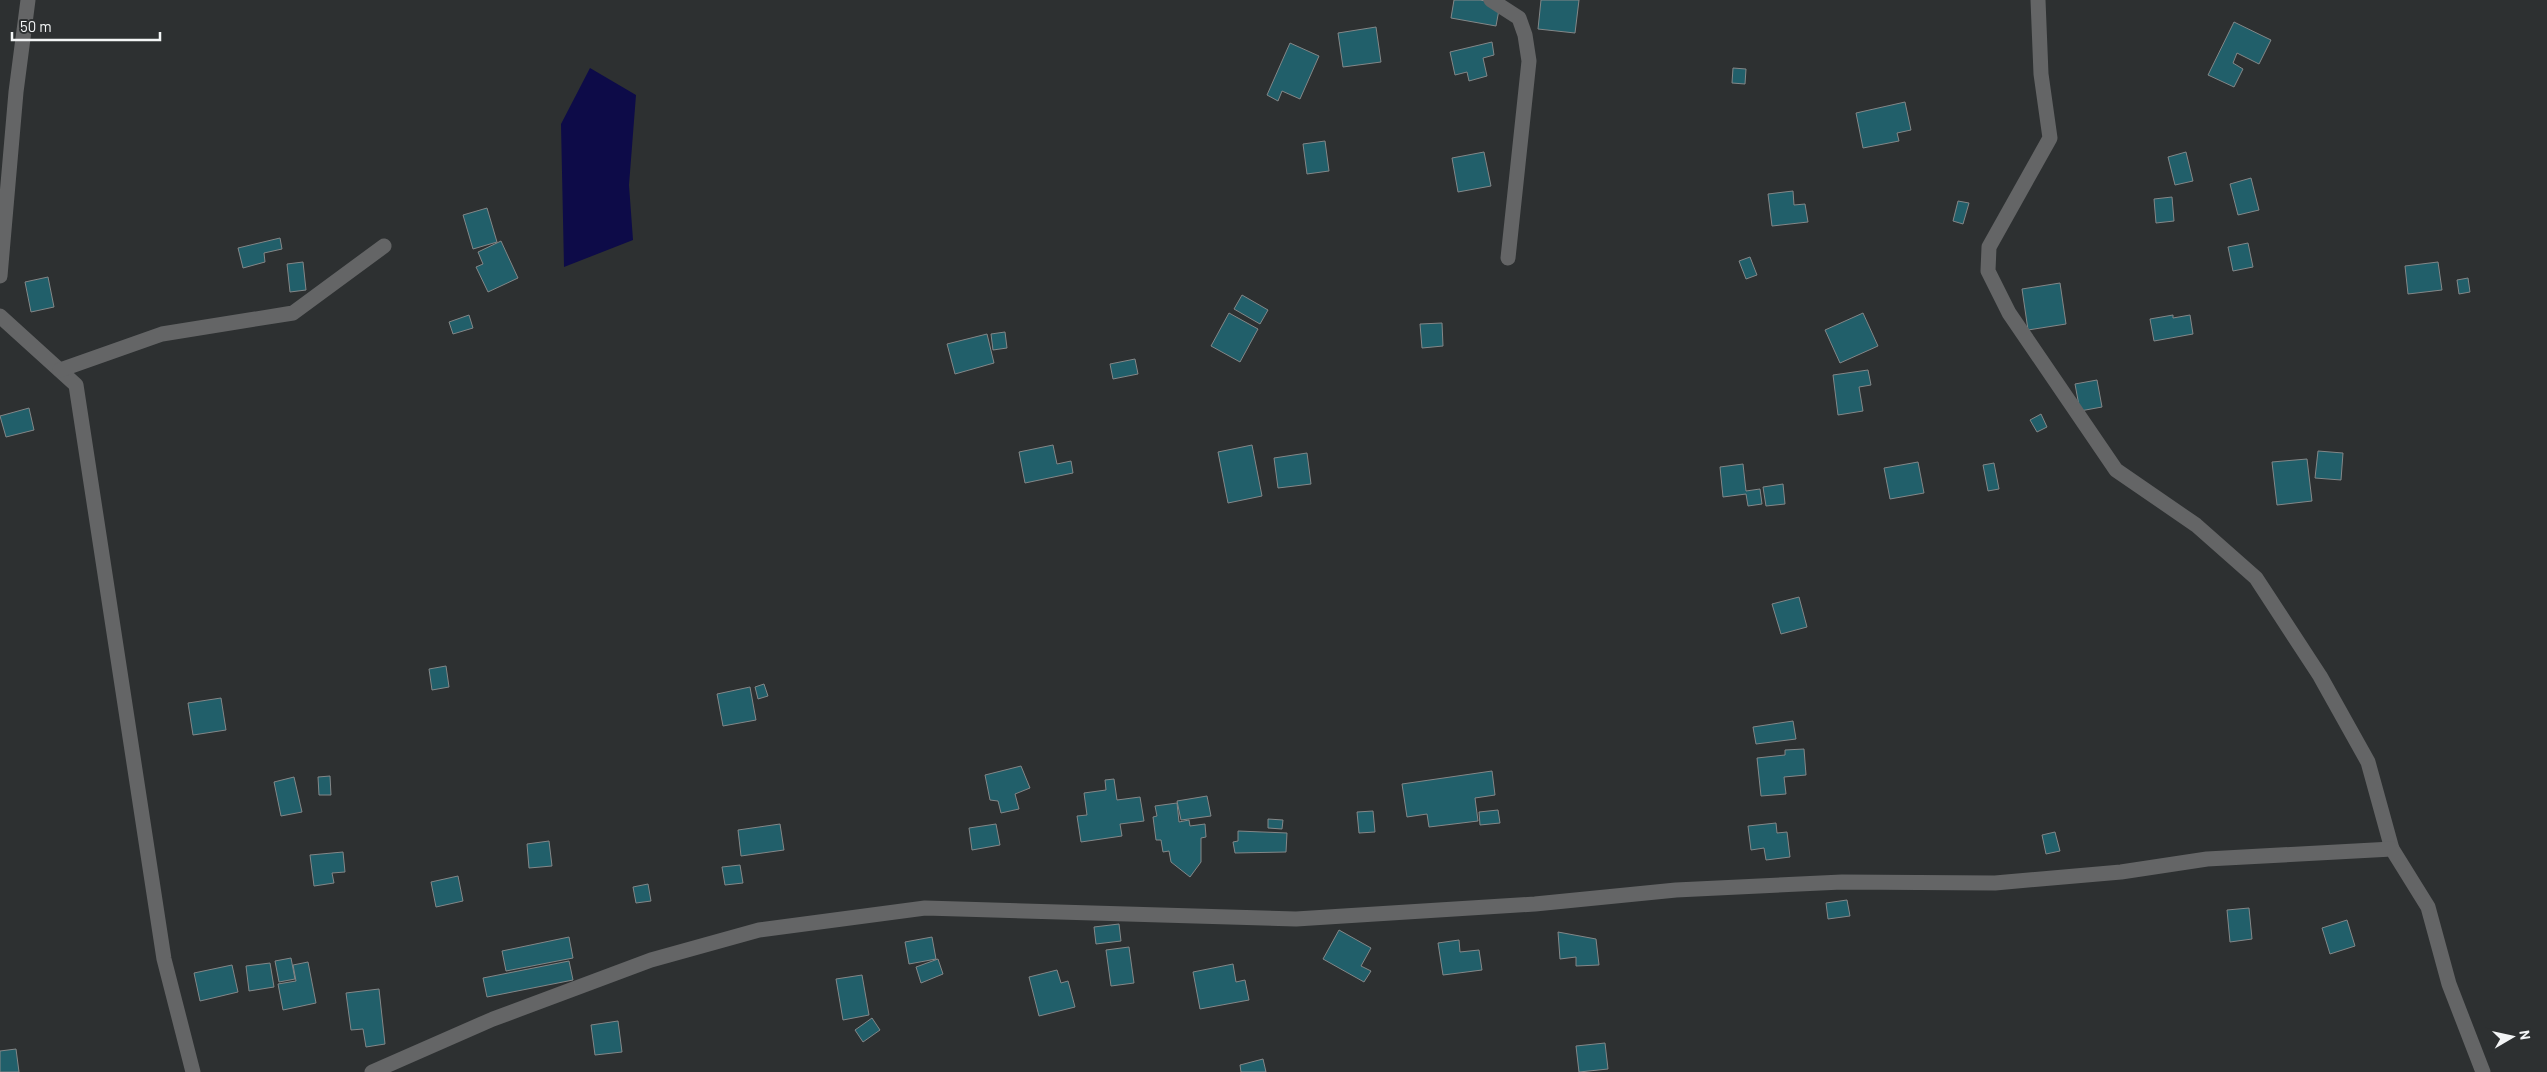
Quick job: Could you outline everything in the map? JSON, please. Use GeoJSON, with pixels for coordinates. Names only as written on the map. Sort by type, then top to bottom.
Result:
{"type":"FeatureCollection","features":[{"type":"Feature","properties":{"kind":"street"},"geometry":{"type":"LineString","coordinates":[[0,276],[16,92],[28,0]]}},
{"type":"Feature","properties":{"kind":"street"},"geometry":{"type":"LineString","coordinates":[[1491,0],[1518,18],[1525,35],[1529,61],[1508,258]]}},
{"type":"Feature","properties":{"kind":"street"},"geometry":{"type":"LineString","coordinates":[[2038,0],[2041,74],[2050,138],[1989,247],[1988,271],[2009,313],[2116,470],[2196,525],[2256,578],[2320,676],[2368,762],[2392,849],[2428,907],[2449,984],[2484,1072]]}},
{"type":"Feature","properties":{"kind":"street"},"geometry":{"type":"LineString","coordinates":[[60,370],[162,334],[293,313],[384,246]]}},
{"type":"Feature","properties":{"kind":"street"},"geometry":{"type":"LineString","coordinates":[[0,316],[76,385],[164,960],[194,1072]]}},
{"type":"Feature","properties":{"kind":"street"},"geometry":{"type":"LineString","coordinates":[[372,1072],[493,1019],[651,960],[760,930],[925,908],[1296,919],[1535,904],[1676,890],[1813,883],[1995,883],[2121,872],[2207,859],[2392,849]]}},
{"type":"Feature","properties":{"kind":"shaded area"},"geometry":{"type":"Polygon","coordinates":[[[590,68],[636,95],[629,185],[633,240],[564,267],[561,124],[590,68]]]}},
{"type":"Feature","properties":{"kind":"building"},"geometry":{"type":"Polygon","coordinates":[[[1454,0],[1480,0],[1500,4],[1496,26],[1451,18],[1454,0]]]}},
{"type":"Feature","properties":{"kind":"building"},"geometry":{"type":"Polygon","coordinates":[[[1541,0],[1579,0],[1575,33],[1538,29],[1541,0]]]}},
{"type":"Feature","properties":{"kind":"building"},"geometry":{"type":"Polygon","coordinates":[[[2234,22],[2271,40],[2259,64],[2237,53],[2233,63],[2243,69],[2234,87],[2208,75],[2234,22]]]}},
{"type":"Feature","properties":{"kind":"building"},"geometry":{"type":"Polygon","coordinates":[[[1376,27],[1381,62],[1343,67],[1338,33],[1376,27]]]}},
{"type":"Feature","properties":{"kind":"building"},"geometry":{"type":"Polygon","coordinates":[[[1492,42],[1494,55],[1483,58],[1487,76],[1469,81],[1467,72],[1455,75],[1450,52],[1492,42]]]}},
{"type":"Feature","properties":{"kind":"building"},"geometry":{"type":"Polygon","coordinates":[[[1290,43],[1319,56],[1300,99],[1282,91],[1278,101],[1267,95],[1290,43]]]}},
{"type":"Feature","properties":{"kind":"building"},"geometry":{"type":"Polygon","coordinates":[[[1733,68],[1746,69],[1745,84],[1732,83],[1733,68]]]}},
{"type":"Feature","properties":{"kind":"building"},"geometry":{"type":"Polygon","coordinates":[[[1905,102],[1911,130],[1897,133],[1899,141],[1863,148],[1856,113],[1905,102]]]}},
{"type":"Feature","properties":{"kind":"building"},"geometry":{"type":"Polygon","coordinates":[[[1325,141],[1329,171],[1307,174],[1303,144],[1325,141]]]}},
{"type":"Feature","properties":{"kind":"building"},"geometry":{"type":"Polygon","coordinates":[[[1484,152],[1491,186],[1458,192],[1452,158],[1484,152]]]}},
{"type":"Feature","properties":{"kind":"building"},"geometry":{"type":"Polygon","coordinates":[[[2186,152],[2193,181],[2175,185],[2168,157],[2186,152]]]}},
{"type":"Feature","properties":{"kind":"building"},"geometry":{"type":"Polygon","coordinates":[[[2251,178],[2259,210],[2238,215],[2230,184],[2251,178]]]}},
{"type":"Feature","properties":{"kind":"building"},"geometry":{"type":"Polygon","coordinates":[[[1793,191],[1794,205],[1805,204],[1808,222],[1772,226],[1768,194],[1793,191]]]}},
{"type":"Feature","properties":{"kind":"building"},"geometry":{"type":"Polygon","coordinates":[[[2172,197],[2174,221],[2156,223],[2154,199],[2172,197]]]}},
{"type":"Feature","properties":{"kind":"building"},"geometry":{"type":"Polygon","coordinates":[[[1958,201],[1969,203],[1963,224],[1953,221],[1958,201]]]}},
{"type":"Feature","properties":{"kind":"building"},"geometry":{"type":"Polygon","coordinates":[[[487,208],[497,242],[473,249],[463,215],[487,208]]]}},
{"type":"Feature","properties":{"kind":"building"},"geometry":{"type":"Polygon","coordinates":[[[280,238],[282,249],[264,253],[265,262],[243,268],[238,248],[280,238]]]}},
{"type":"Feature","properties":{"kind":"building"},"geometry":{"type":"Polygon","coordinates":[[[501,241],[518,278],[488,292],[476,267],[483,264],[478,252],[501,241]]]}},
{"type":"Feature","properties":{"kind":"building"},"geometry":{"type":"Polygon","coordinates":[[[2248,243],[2253,267],[2233,271],[2228,247],[2248,243]]]}},
{"type":"Feature","properties":{"kind":"building"},"geometry":{"type":"Polygon","coordinates":[[[1750,257],[1757,275],[1746,279],[1739,261],[1750,257]]]}},
{"type":"Feature","properties":{"kind":"building"},"geometry":{"type":"Polygon","coordinates":[[[303,262],[306,290],[290,292],[287,264],[303,262]]]}},
{"type":"Feature","properties":{"kind":"building"},"geometry":{"type":"Polygon","coordinates":[[[2438,262],[2442,290],[2408,294],[2405,266],[2438,262]]]}},
{"type":"Feature","properties":{"kind":"building"},"geometry":{"type":"Polygon","coordinates":[[[48,277],[54,307],[31,312],[25,282],[48,277]]]}},
{"type":"Feature","properties":{"kind":"building"},"geometry":{"type":"Polygon","coordinates":[[[2468,278],[2470,292],[2459,294],[2457,280],[2468,278]]]}},
{"type":"Feature","properties":{"kind":"building"},"geometry":{"type":"Polygon","coordinates":[[[2060,283],[2066,324],[2028,330],[2022,289],[2060,283]]]}},
{"type":"Feature","properties":{"kind":"building"},"geometry":{"type":"Polygon","coordinates":[[[1242,295],[1268,310],[1260,324],[1234,309],[1242,295]]]}},
{"type":"Feature","properties":{"kind":"building"},"geometry":{"type":"Polygon","coordinates":[[[1229,313],[1258,329],[1240,362],[1211,346],[1229,313]]]}},
{"type":"Feature","properties":{"kind":"building"},"geometry":{"type":"Polygon","coordinates":[[[1863,313],[1878,346],[1840,363],[1825,330],[1863,313]]]}},
{"type":"Feature","properties":{"kind":"building"},"geometry":{"type":"Polygon","coordinates":[[[469,315],[473,328],[453,334],[449,322],[469,315]]]}},
{"type":"Feature","properties":{"kind":"building"},"geometry":{"type":"Polygon","coordinates":[[[2173,315],[2173,318],[2190,315],[2193,334],[2154,341],[2150,319],[2173,315]]]}},
{"type":"Feature","properties":{"kind":"building"},"geometry":{"type":"Polygon","coordinates":[[[1442,323],[1443,346],[1422,348],[1420,324],[1442,323]]]}},
{"type":"Feature","properties":{"kind":"building"},"geometry":{"type":"Polygon","coordinates":[[[1005,332],[1007,348],[993,350],[991,334],[1005,332]]]}},
{"type":"Feature","properties":{"kind":"building"},"geometry":{"type":"Polygon","coordinates":[[[987,334],[994,363],[955,374],[947,344],[987,334]]]}},
{"type":"Feature","properties":{"kind":"building"},"geometry":{"type":"Polygon","coordinates":[[[1135,359],[1138,374],[1113,379],[1110,364],[1135,359]]]}},
{"type":"Feature","properties":{"kind":"building"},"geometry":{"type":"Polygon","coordinates":[[[1868,370],[1871,385],[1859,387],[1863,411],[1838,415],[1833,375],[1868,370]]]}},
{"type":"Feature","properties":{"kind":"building"},"geometry":{"type":"Polygon","coordinates":[[[2097,380],[2102,407],[2080,411],[2075,384],[2097,380]]]}},
{"type":"Feature","properties":{"kind":"building"},"geometry":{"type":"Polygon","coordinates":[[[29,408],[34,430],[6,437],[0,416],[29,408]]]}},
{"type":"Feature","properties":{"kind":"building"},"geometry":{"type":"Polygon","coordinates":[[[2041,414],[2047,427],[2037,432],[2030,420],[2041,414]]]}},
{"type":"Feature","properties":{"kind":"building"},"geometry":{"type":"Polygon","coordinates":[[[1053,445],[1057,464],[1071,461],[1073,473],[1025,483],[1019,452],[1053,445]]]}},
{"type":"Feature","properties":{"kind":"building"},"geometry":{"type":"Polygon","coordinates":[[[1252,445],[1262,496],[1228,503],[1218,452],[1252,445]]]}},
{"type":"Feature","properties":{"kind":"building"},"geometry":{"type":"Polygon","coordinates":[[[2318,451],[2343,453],[2341,480],[2315,478],[2318,451]]]}},
{"type":"Feature","properties":{"kind":"building"},"geometry":{"type":"Polygon","coordinates":[[[1307,453],[1311,484],[1278,488],[1274,458],[1307,453]]]}},
{"type":"Feature","properties":{"kind":"building"},"geometry":{"type":"Polygon","coordinates":[[[2307,459],[2312,501],[2277,505],[2272,462],[2307,459]]]}},
{"type":"Feature","properties":{"kind":"building"},"geometry":{"type":"Polygon","coordinates":[[[1918,462],[1924,493],[1890,499],[1884,468],[1918,462]]]}},
{"type":"Feature","properties":{"kind":"building"},"geometry":{"type":"Polygon","coordinates":[[[1994,463],[1999,489],[1988,491],[1983,465],[1994,463]]]}},
{"type":"Feature","properties":{"kind":"building"},"geometry":{"type":"Polygon","coordinates":[[[1743,464],[1746,491],[1760,489],[1762,504],[1748,506],[1746,494],[1723,497],[1720,467],[1743,464]]]}},
{"type":"Feature","properties":{"kind":"building"},"geometry":{"type":"Polygon","coordinates":[[[1783,484],[1785,504],[1766,506],[1763,487],[1783,484]]]}},
{"type":"Feature","properties":{"kind":"building"},"geometry":{"type":"Polygon","coordinates":[[[1799,597],[1807,627],[1781,634],[1772,604],[1799,597]]]}},
{"type":"Feature","properties":{"kind":"building"},"geometry":{"type":"Polygon","coordinates":[[[446,666],[449,687],[432,690],[429,669],[446,666]]]}},
{"type":"Feature","properties":{"kind":"building"},"geometry":{"type":"Polygon","coordinates":[[[764,684],[768,696],[758,699],[755,687],[764,684]]]}},
{"type":"Feature","properties":{"kind":"building"},"geometry":{"type":"Polygon","coordinates":[[[750,687],[756,720],[723,726],[717,694],[750,687]]]}},
{"type":"Feature","properties":{"kind":"building"},"geometry":{"type":"Polygon","coordinates":[[[221,698],[226,730],[193,735],[188,703],[221,698]]]}},
{"type":"Feature","properties":{"kind":"building"},"geometry":{"type":"Polygon","coordinates":[[[1793,721],[1796,739],[1756,744],[1753,727],[1793,721]]]}},
{"type":"Feature","properties":{"kind":"building"},"geometry":{"type":"Polygon","coordinates":[[[1804,749],[1806,775],[1784,777],[1786,794],[1761,796],[1757,758],[1785,755],[1785,750],[1804,749]]]}},
{"type":"Feature","properties":{"kind":"building"},"geometry":{"type":"Polygon","coordinates":[[[1021,766],[1030,788],[1015,794],[1019,809],[1001,813],[998,801],[990,800],[985,775],[1021,766]]]}},
{"type":"Feature","properties":{"kind":"building"},"geometry":{"type":"Polygon","coordinates":[[[1492,771],[1495,795],[1475,798],[1478,821],[1429,827],[1427,814],[1407,817],[1402,784],[1492,771]]]}},
{"type":"Feature","properties":{"kind":"building"},"geometry":{"type":"Polygon","coordinates":[[[330,776],[331,795],[319,795],[318,777],[330,776]]]}},
{"type":"Feature","properties":{"kind":"building"},"geometry":{"type":"Polygon","coordinates":[[[294,777],[302,812],[281,816],[274,782],[294,777]]]}},
{"type":"Feature","properties":{"kind":"building"},"geometry":{"type":"Polygon","coordinates":[[[1114,779],[1117,800],[1140,797],[1144,821],[1120,824],[1122,836],[1081,842],[1077,816],[1087,815],[1084,793],[1106,790],[1105,780],[1114,779]]]}},
{"type":"Feature","properties":{"kind":"building"},"geometry":{"type":"Polygon","coordinates":[[[1207,796],[1211,816],[1181,820],[1177,801],[1207,796]]]}},
{"type":"Feature","properties":{"kind":"building"},"geometry":{"type":"Polygon","coordinates":[[[1177,803],[1179,822],[1189,820],[1190,826],[1205,824],[1206,837],[1201,838],[1201,862],[1190,877],[1171,862],[1169,851],[1163,852],[1161,840],[1156,840],[1153,817],[1157,816],[1155,806],[1177,803]]]}},
{"type":"Feature","properties":{"kind":"building"},"geometry":{"type":"Polygon","coordinates":[[[1498,810],[1500,823],[1480,825],[1479,812],[1498,810]]]}},
{"type":"Feature","properties":{"kind":"building"},"geometry":{"type":"Polygon","coordinates":[[[1373,811],[1375,832],[1359,833],[1357,812],[1373,811]]]}},
{"type":"Feature","properties":{"kind":"building"},"geometry":{"type":"Polygon","coordinates":[[[1268,819],[1283,820],[1282,829],[1268,828],[1268,819]]]}},
{"type":"Feature","properties":{"kind":"building"},"geometry":{"type":"Polygon","coordinates":[[[1776,823],[1777,833],[1787,832],[1790,857],[1766,860],[1764,848],[1751,850],[1748,826],[1776,823]]]}},
{"type":"Feature","properties":{"kind":"building"},"geometry":{"type":"Polygon","coordinates":[[[780,824],[784,850],[741,856],[738,830],[780,824]]]}},
{"type":"Feature","properties":{"kind":"building"},"geometry":{"type":"Polygon","coordinates":[[[996,824],[1000,845],[972,850],[969,828],[996,824]]]}},
{"type":"Feature","properties":{"kind":"building"},"geometry":{"type":"Polygon","coordinates":[[[1238,831],[1287,833],[1286,852],[1235,853],[1233,842],[1238,841],[1238,831]]]}},
{"type":"Feature","properties":{"kind":"building"},"geometry":{"type":"Polygon","coordinates":[[[2055,832],[2060,851],[2046,854],[2042,835],[2055,832]]]}},
{"type":"Feature","properties":{"kind":"building"},"geometry":{"type":"Polygon","coordinates":[[[549,841],[552,866],[529,868],[527,844],[549,841]]]}},
{"type":"Feature","properties":{"kind":"building"},"geometry":{"type":"Polygon","coordinates":[[[343,852],[345,872],[332,873],[334,883],[314,886],[310,855],[343,852]]]}},
{"type":"Feature","properties":{"kind":"building"},"geometry":{"type":"Polygon","coordinates":[[[740,865],[743,883],[725,885],[722,867],[740,865]]]}},
{"type":"Feature","properties":{"kind":"building"},"geometry":{"type":"Polygon","coordinates":[[[458,876],[463,901],[436,907],[431,882],[458,876]]]}},
{"type":"Feature","properties":{"kind":"building"},"geometry":{"type":"Polygon","coordinates":[[[648,884],[651,901],[636,903],[633,887],[648,884]]]}},
{"type":"Feature","properties":{"kind":"building"},"geometry":{"type":"Polygon","coordinates":[[[1847,900],[1850,916],[1828,919],[1826,903],[1847,900]]]}},
{"type":"Feature","properties":{"kind":"building"},"geometry":{"type":"Polygon","coordinates":[[[2249,908],[2252,939],[2230,942],[2227,910],[2249,908]]]}},
{"type":"Feature","properties":{"kind":"building"},"geometry":{"type":"Polygon","coordinates":[[[2347,920],[2355,946],[2330,954],[2322,928],[2347,920]]]}},
{"type":"Feature","properties":{"kind":"building"},"geometry":{"type":"Polygon","coordinates":[[[1119,924],[1121,941],[1096,944],[1094,927],[1119,924]]]}},
{"type":"Feature","properties":{"kind":"building"},"geometry":{"type":"Polygon","coordinates":[[[1339,930],[1371,948],[1361,966],[1371,971],[1364,982],[1323,959],[1339,930]]]}},
{"type":"Feature","properties":{"kind":"building"},"geometry":{"type":"Polygon","coordinates":[[[1558,932],[1596,939],[1599,965],[1576,966],[1576,957],[1560,959],[1558,932]]]}},
{"type":"Feature","properties":{"kind":"building"},"geometry":{"type":"Polygon","coordinates":[[[569,937],[573,958],[506,971],[502,951],[569,937]]]}},
{"type":"Feature","properties":{"kind":"building"},"geometry":{"type":"Polygon","coordinates":[[[932,937],[936,959],[909,964],[905,942],[932,937]]]}},
{"type":"Feature","properties":{"kind":"building"},"geometry":{"type":"Polygon","coordinates":[[[1459,940],[1460,952],[1479,950],[1482,970],[1443,975],[1438,943],[1459,940]]]}},
{"type":"Feature","properties":{"kind":"building"},"geometry":{"type":"Polygon","coordinates":[[[1129,947],[1134,983],[1111,986],[1106,950],[1129,947]]]}},
{"type":"Feature","properties":{"kind":"building"},"geometry":{"type":"Polygon","coordinates":[[[291,958],[295,979],[279,982],[275,961],[291,958]]]}},
{"type":"Feature","properties":{"kind":"building"},"geometry":{"type":"Polygon","coordinates":[[[938,959],[943,974],[921,983],[916,967],[938,959]]]}},
{"type":"Feature","properties":{"kind":"building"},"geometry":{"type":"Polygon","coordinates":[[[569,961],[573,980],[487,997],[483,978],[569,961]]]}},
{"type":"Feature","properties":{"kind":"building"},"geometry":{"type":"Polygon","coordinates":[[[308,962],[316,1003],[283,1010],[278,984],[296,981],[293,965],[308,962]]]}},
{"type":"Feature","properties":{"kind":"building"},"geometry":{"type":"Polygon","coordinates":[[[270,963],[274,987],[249,991],[246,966],[270,963]]]}},
{"type":"Feature","properties":{"kind":"building"},"geometry":{"type":"Polygon","coordinates":[[[1233,964],[1236,982],[1245,980],[1249,1000],[1200,1009],[1193,972],[1233,964]]]}},
{"type":"Feature","properties":{"kind":"building"},"geometry":{"type":"Polygon","coordinates":[[[232,965],[238,992],[200,1001],[194,973],[232,965]]]}},
{"type":"Feature","properties":{"kind":"building"},"geometry":{"type":"Polygon","coordinates":[[[1057,970],[1061,983],[1068,981],[1075,1007],[1039,1016],[1029,977],[1057,970]]]}},
{"type":"Feature","properties":{"kind":"building"},"geometry":{"type":"Polygon","coordinates":[[[862,975],[869,1015],[843,1020],[836,979],[862,975]]]}},
{"type":"Feature","properties":{"kind":"building"},"geometry":{"type":"Polygon","coordinates":[[[379,989],[385,1044],[366,1047],[363,1029],[351,1030],[346,993],[379,989]]]}},
{"type":"Feature","properties":{"kind":"building"},"geometry":{"type":"Polygon","coordinates":[[[872,1018],[880,1030],[863,1042],[855,1030],[872,1018]]]}},
{"type":"Feature","properties":{"kind":"building"},"geometry":{"type":"Polygon","coordinates":[[[618,1021],[622,1052],[595,1055],[591,1025],[618,1021]]]}},
{"type":"Feature","properties":{"kind":"building"},"geometry":{"type":"Polygon","coordinates":[[[1605,1043],[1608,1069],[1579,1072],[1576,1046],[1605,1043]]]}},
{"type":"Feature","properties":{"kind":"building"},"geometry":{"type":"Polygon","coordinates":[[[16,1049],[19,1072],[0,1072],[0,1051],[16,1049]]]}},
{"type":"Feature","properties":{"kind":"building"},"geometry":{"type":"Polygon","coordinates":[[[1263,1059],[1266,1072],[1241,1072],[1240,1065],[1263,1059]]]}}]}
